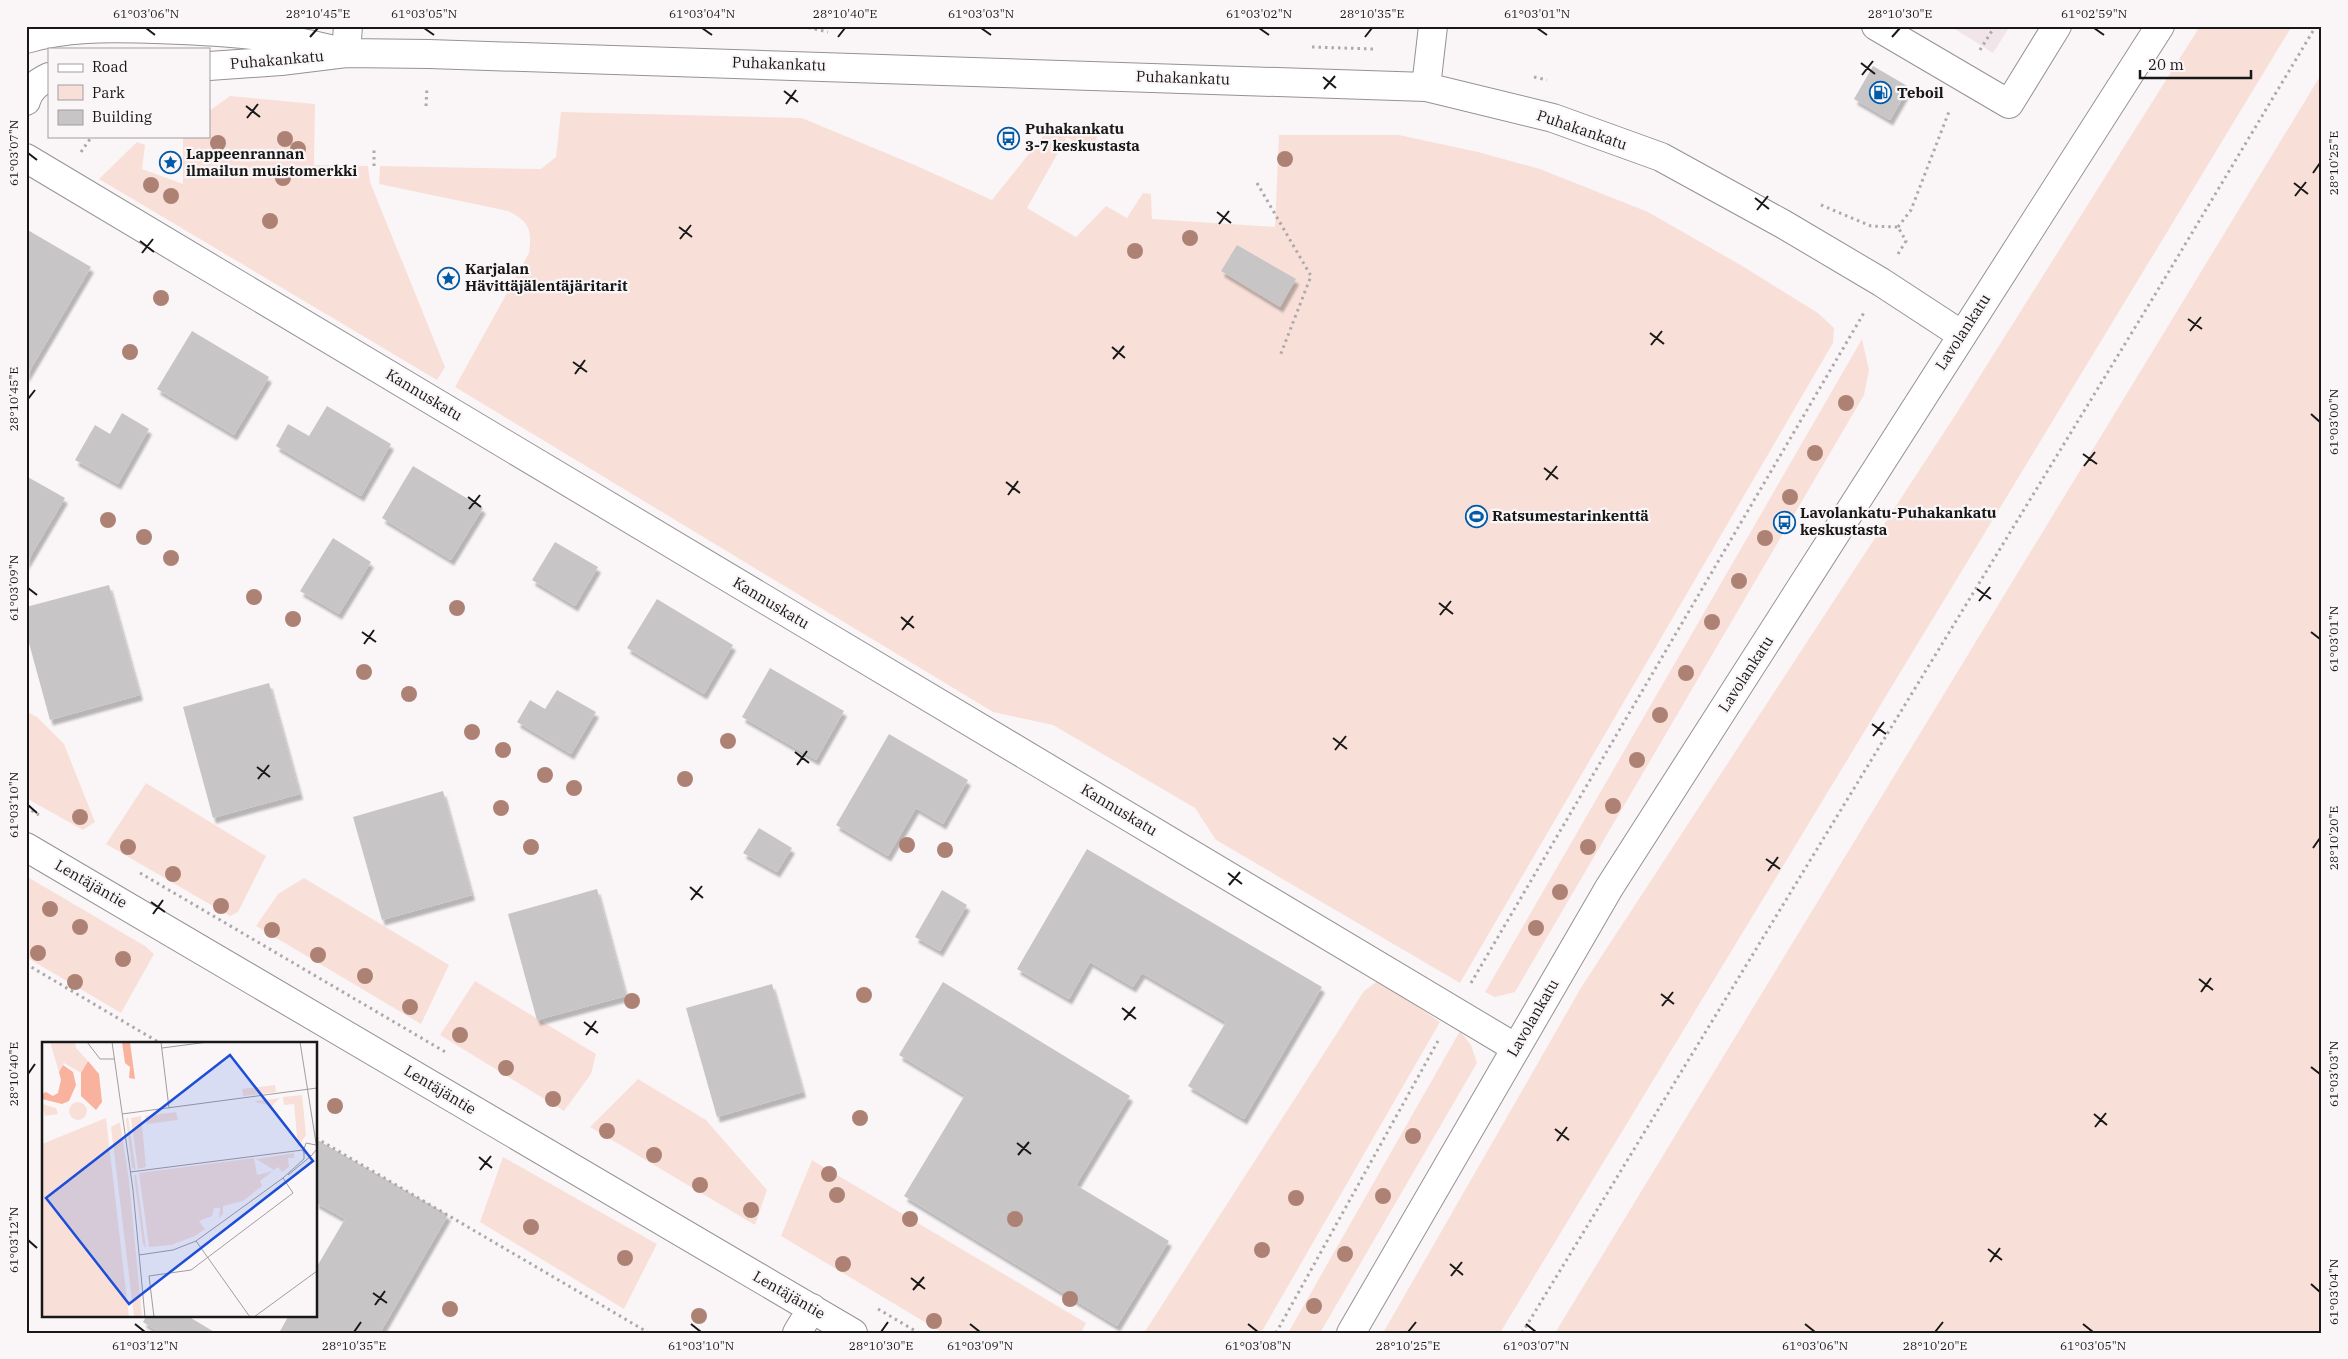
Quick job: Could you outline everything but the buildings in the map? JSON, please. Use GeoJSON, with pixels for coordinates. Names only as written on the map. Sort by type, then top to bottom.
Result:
{"type":"FeatureCollection","features":[{"type":"Feature","properties":{"kind":"street"},"geometry":{"type":"LineString","coordinates":[[1426,87],[1434,26]]}},
{"type":"Feature","properties":{"kind":"street"},"geometry":{"type":"LineString","coordinates":[[1876,26],[2009,104],[2057,26]]}},
{"type":"Feature","properties":{"kind":"street","name":"Lavolankatu"},"geometry":{"type":"LineString","coordinates":[[1351,1333],[1609,888],[2160,26]]}},
{"type":"Feature","properties":{"kind":"street","name":"Puhakankatu"},"geometry":{"type":"LineString","coordinates":[[26,39],[45,33],[75,29],[212,30],[284,38],[347,40],[553,57],[1426,87],[1553,118],[1661,157],[1783,224],[1882,282],[1962,335]]}},
{"type":"Feature","properties":{"kind":"street","name":"Puhakankatu"},"geometry":{"type":"LineString","coordinates":[[210,66],[281,61],[347,40]]}},
{"type":"Feature","properties":{"kind":"street"},"geometry":{"type":"LineString","coordinates":[[26,101],[28,94],[36,84],[48,78]]}},
{"type":"Feature","properties":{"kind":"street","name":"Kannuskatu"},"geometry":{"type":"LineString","coordinates":[[26,158],[1516,1048]]}},
{"type":"Feature","properties":{"kind":"street","name":"Lentäjäntie"},"geometry":{"type":"LineString","coordinates":[[26,847],[853,1333]]}},
{"type":"Feature","properties":{"kind":"street"},"geometry":{"type":"LineString","coordinates":[[797,1333],[812,1308]]}},
{"type":"Feature","properties":{"kind":"path"},"geometry":{"type":"LineString","coordinates":[[1276,1333],[1455,1011],[1906,241],[1898,227],[1911,210],[1962,77],[1994,26]]}},
{"type":"Feature","properties":{"kind":"path"},"geometry":{"type":"LineString","coordinates":[[1522,1333],[2151,301],[2316,26]]}},
{"type":"Feature","properties":{"kind":"path"},"geometry":{"type":"LineString","coordinates":[[374,149],[374,166]]}},
{"type":"Feature","properties":{"kind":"path"},"geometry":{"type":"LineString","coordinates":[[1257,182],[1311,276],[1280,356]]}},
{"type":"Feature","properties":{"kind":"path"},"geometry":{"type":"LineString","coordinates":[[26,964],[158,1042]]}},
{"type":"Feature","properties":{"kind":"path"},"geometry":{"type":"LineString","coordinates":[[318,1139],[649,1333]]}},
{"type":"Feature","properties":{"kind":"shaded area"},"geometry":{"type":"Polygon","coordinates":[[[1950,26],[2010,26],[1993,53],[1950,26]]]}},
{"type":"Feature","properties":{"kind":"green space"},"geometry":{"type":"Polygon","coordinates":[[[2200,26],[2292,26],[1500,1333],[1383,1333],[1582,986],[1956,414],[2200,26]]]}},
{"type":"Feature","properties":{"kind":"green space"},"geometry":{"type":"Polygon","coordinates":[[[2322,73],[2322,1333],[1555,1333],[2322,73]]]}},
{"type":"Feature","properties":{"kind":"green space"},"geometry":{"type":"Polygon","coordinates":[[[230,96],[315,104],[314,165],[368,166],[370,182],[445,367],[437,380],[99,179],[137,142],[145,145],[142,169],[183,184],[183,138],[210,138],[210,110],[230,96]]]}},
{"type":"Feature","properties":{"kind":"green space"},"geometry":{"type":"Polygon","coordinates":[[[561,112],[802,118],[992,200],[1044,135],[1100,126],[1092,153],[1067,137],[1027,208],[1076,237],[1106,206],[1127,218],[1143,193],[1151,194],[1152,219],[1275,227],[1279,135],[1399,135],[1478,152],[1540,169],[1648,212],[1744,267],[1818,313],[1834,328],[1833,343],[1460,983],[1216,840],[1195,808],[1053,725],[993,712],[455,387],[529,253],[530,238],[528,227],[521,219],[508,211],[379,184],[380,166],[541,169],[556,157],[561,112]]]}},
{"type":"Feature","properties":{"kind":"green space"},"geometry":{"type":"Polygon","coordinates":[[[1862,339],[1869,370],[1864,395],[1515,992],[1495,997],[1485,992],[1862,339]]]}},
{"type":"Feature","properties":{"kind":"green space"},"geometry":{"type":"Polygon","coordinates":[[[26,711],[37,717],[64,744],[95,822],[83,830],[26,798],[26,711]]]}},
{"type":"Feature","properties":{"kind":"green space"},"geometry":{"type":"Polygon","coordinates":[[[146,783],[266,856],[238,912],[230,916],[106,844],[146,783]]]}},
{"type":"Feature","properties":{"kind":"green space"},"geometry":{"type":"Polygon","coordinates":[[[26,876],[145,946],[154,954],[121,1013],[26,957],[26,876]]]}},
{"type":"Feature","properties":{"kind":"green space"},"geometry":{"type":"Polygon","coordinates":[[[304,878],[449,965],[421,1024],[256,926],[278,894],[304,878]]]}},
{"type":"Feature","properties":{"kind":"green space"},"geometry":{"type":"Polygon","coordinates":[[[1379,980],[1440,1022],[1261,1333],[1144,1333],[1364,991],[1379,980]]]}},
{"type":"Feature","properties":{"kind":"green space"},"geometry":{"type":"Polygon","coordinates":[[[475,981],[596,1054],[591,1074],[564,1111],[440,1035],[475,981]]]}},
{"type":"Feature","properties":{"kind":"green space"},"geometry":{"type":"Polygon","coordinates":[[[1460,1031],[1471,1045],[1477,1063],[1320,1333],[1288,1333],[1460,1031]]]}},
{"type":"Feature","properties":{"kind":"green space"},"geometry":{"type":"Polygon","coordinates":[[[638,1079],[706,1120],[767,1190],[755,1225],[590,1127],[638,1079]]]}},
{"type":"Feature","properties":{"kind":"green space"},"geometry":{"type":"Polygon","coordinates":[[[503,1157],[657,1244],[624,1309],[480,1222],[503,1157]]]}},
{"type":"Feature","properties":{"kind":"green space"},"geometry":{"type":"Polygon","coordinates":[[[812,1160],[1086,1323],[1081,1333],[943,1333],[781,1236],[812,1160]]]}},
{"type":"Feature","properties":{"kind":"place","name":"Teboil"},"geometry":{"type":"Point","coordinates":[1881,93]}},
{"type":"Feature","properties":{"kind":"place","name":"Puhakankatu 3-7 keskustasta"},"geometry":{"type":"Point","coordinates":[1009,138]}},
{"type":"Feature","properties":{"kind":"place","name":"Lappeenrannan ilmailun muistomerkki"},"geometry":{"type":"Point","coordinates":[170,163]}},
{"type":"Feature","properties":{"kind":"place","name":"Karjalan Hävittäjälentäjäritarit"},"geometry":{"type":"Point","coordinates":[449,278]}},
{"type":"Feature","properties":{"kind":"place","name":"Ratsumestarinkenttä"},"geometry":{"type":"Point","coordinates":[1476,516]}},
{"type":"Feature","properties":{"kind":"place","name":"Lavolankatu-Puhakankatu keskustasta"},"geometry":{"type":"Point","coordinates":[1784,522]}}]}
